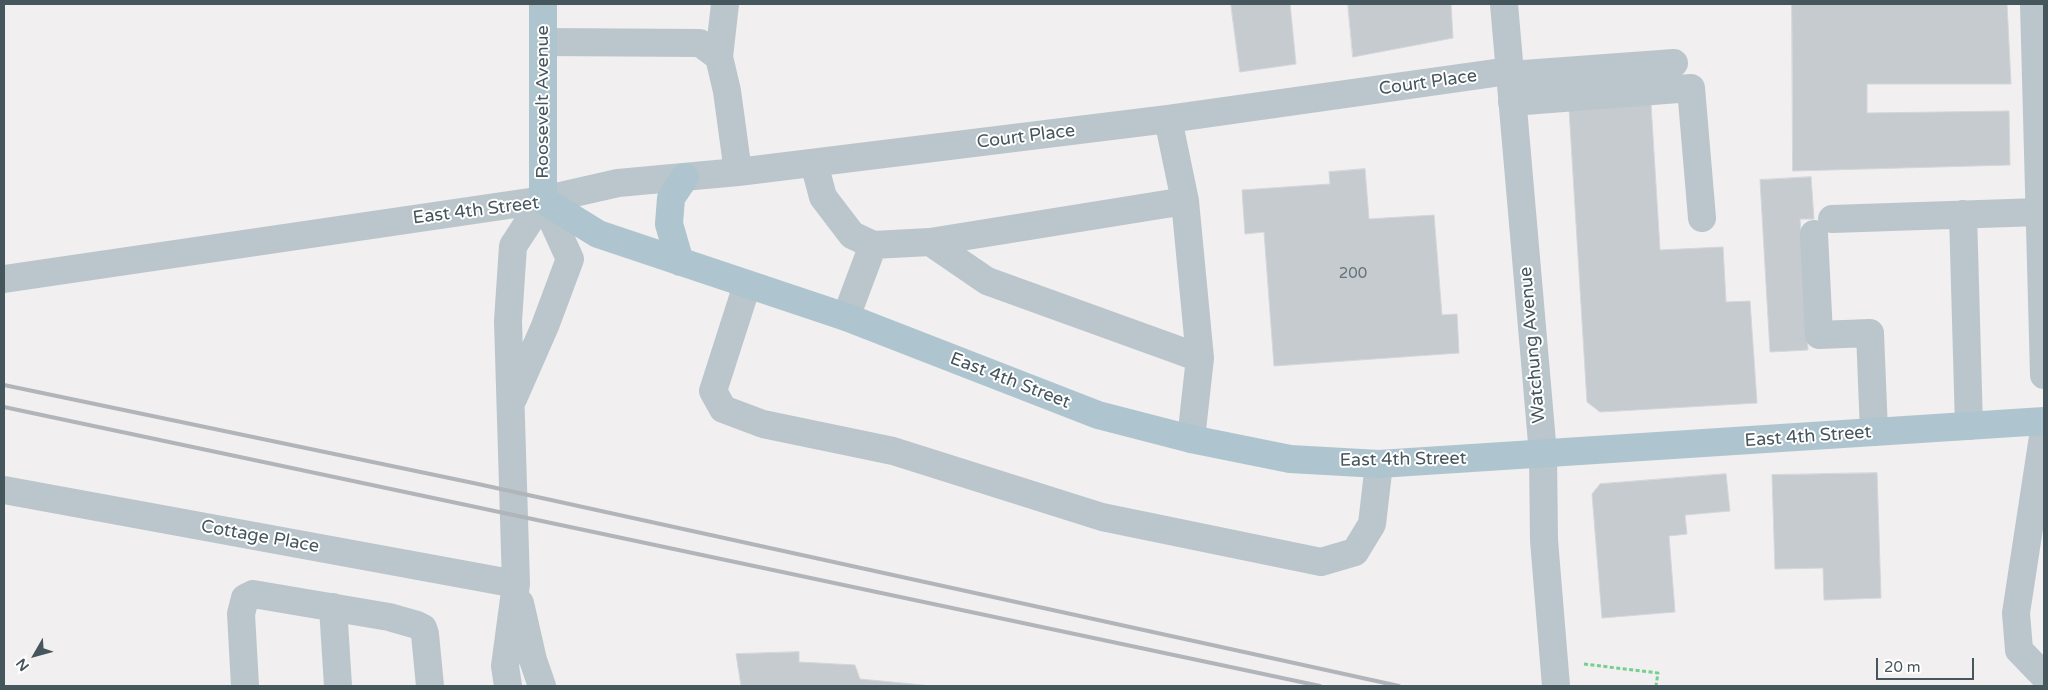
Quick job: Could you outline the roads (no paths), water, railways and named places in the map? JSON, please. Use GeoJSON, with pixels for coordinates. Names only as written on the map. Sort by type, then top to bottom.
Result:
{"type":"FeatureCollection","features":[{"type":"Feature","properties":{"kind":"main road","name":"Roosevelt Avenue"},"geometry":{"type":"LineString","coordinates":[[543,4],[543,200]]}},
{"type":"Feature","properties":{"kind":"main road"},"geometry":{"type":"LineString","coordinates":[[680,262],[669,224],[671,198],[685,177]]}},
{"type":"Feature","properties":{"kind":"main road","name":"East 4th Street"},"geometry":{"type":"LineString","coordinates":[[543,200],[598,234],[846,317],[1098,415],[1191,439],[1290,459],[1379,464],[2044,420]]}},
{"type":"Feature","properties":{"kind":"street"},"geometry":{"type":"LineString","coordinates":[[725,4],[719,57],[727,91],[738,172]]}},
{"type":"Feature","properties":{"kind":"street","name":"Watchung Avenue"},"geometry":{"type":"LineString","coordinates":[[1504,4],[1543,454],[1544,540],[1556,686]]}},
{"type":"Feature","properties":{"kind":"street"},"geometry":{"type":"LineString","coordinates":[[2034,4],[2041,146],[2039,212],[2044,375]]}},
{"type":"Feature","properties":{"kind":"street"},"geometry":{"type":"LineString","coordinates":[[543,42],[700,43],[719,57]]}},
{"type":"Feature","properties":{"kind":"street","name":"Court Place"},"geometry":{"type":"LineString","coordinates":[[543,200],[618,183],[814,163],[1168,119],[1510,73],[1674,63]]}},
{"type":"Feature","properties":{"kind":"street"},"geometry":{"type":"LineString","coordinates":[[1512,102],[1691,88],[1702,218]]}},
{"type":"Feature","properties":{"kind":"street"},"geometry":{"type":"LineString","coordinates":[[1168,119],[1185,201],[1200,358],[1191,439]]}},
{"type":"Feature","properties":{"kind":"street"},"geometry":{"type":"LineString","coordinates":[[814,163],[823,196],[852,235],[873,245],[930,242],[1185,201]]}},
{"type":"Feature","properties":{"kind":"street","name":"East 4th Street"},"geometry":{"type":"LineString","coordinates":[[4,279],[543,200]]}},
{"type":"Feature","properties":{"kind":"street","name":"Roosevelt Avenue"},"geometry":{"type":"LineString","coordinates":[[508,686],[505,666],[516,584],[508,321],[512,246],[543,200]]}},
{"type":"Feature","properties":{"kind":"street","name":"Roosevelt Avenue"},"geometry":{"type":"LineString","coordinates":[[510,407],[545,326],[570,259],[543,200]]}},
{"type":"Feature","properties":{"kind":"street"},"geometry":{"type":"LineString","coordinates":[[1874,432],[1870,333],[1819,335],[1823,226],[1963,214],[2039,212]]}},
{"type":"Feature","properties":{"kind":"street"},"geometry":{"type":"LineString","coordinates":[[1963,214],[1969,426]]}},
{"type":"Feature","properties":{"kind":"street"},"geometry":{"type":"LineString","coordinates":[[930,242],[987,281],[1200,358]]}},
{"type":"Feature","properties":{"kind":"street"},"geometry":{"type":"LineString","coordinates":[[846,317],[873,245]]}},
{"type":"Feature","properties":{"kind":"street"},"geometry":{"type":"LineString","coordinates":[[747,285],[713,392],[723,409],[763,424],[893,451],[1102,517],[1321,562],[1356,552],[1372,524],[1379,464]]}},
{"type":"Feature","properties":{"kind":"street"},"geometry":{"type":"LineString","coordinates":[[2044,430],[2016,613],[2019,650],[2044,676]]}},
{"type":"Feature","properties":{"kind":"street","name":"Cottage Place"},"geometry":{"type":"LineString","coordinates":[[4,490],[516,584]]}},
{"type":"Feature","properties":{"kind":"street","name":"Roosevelt Avenue"},"geometry":{"type":"LineString","coordinates":[[516,584],[533,660],[542,686]]}},
{"type":"Feature","properties":{"kind":"street"},"geometry":{"type":"LineString","coordinates":[[245,686],[241,614],[245,598],[249,594],[389,617],[423,628],[430,686]]}},
{"type":"Feature","properties":{"kind":"street"},"geometry":{"type":"LineString","coordinates":[[333,607],[338,686]]}},
{"type":"Feature","properties":{"kind":"railway"},"geometry":{"type":"LineString","coordinates":[[4,385],[478,484],[1399,686]]}},
{"type":"Feature","properties":{"kind":"railway"},"geometry":{"type":"LineString","coordinates":[[4,407],[1320,686]]}}]}
